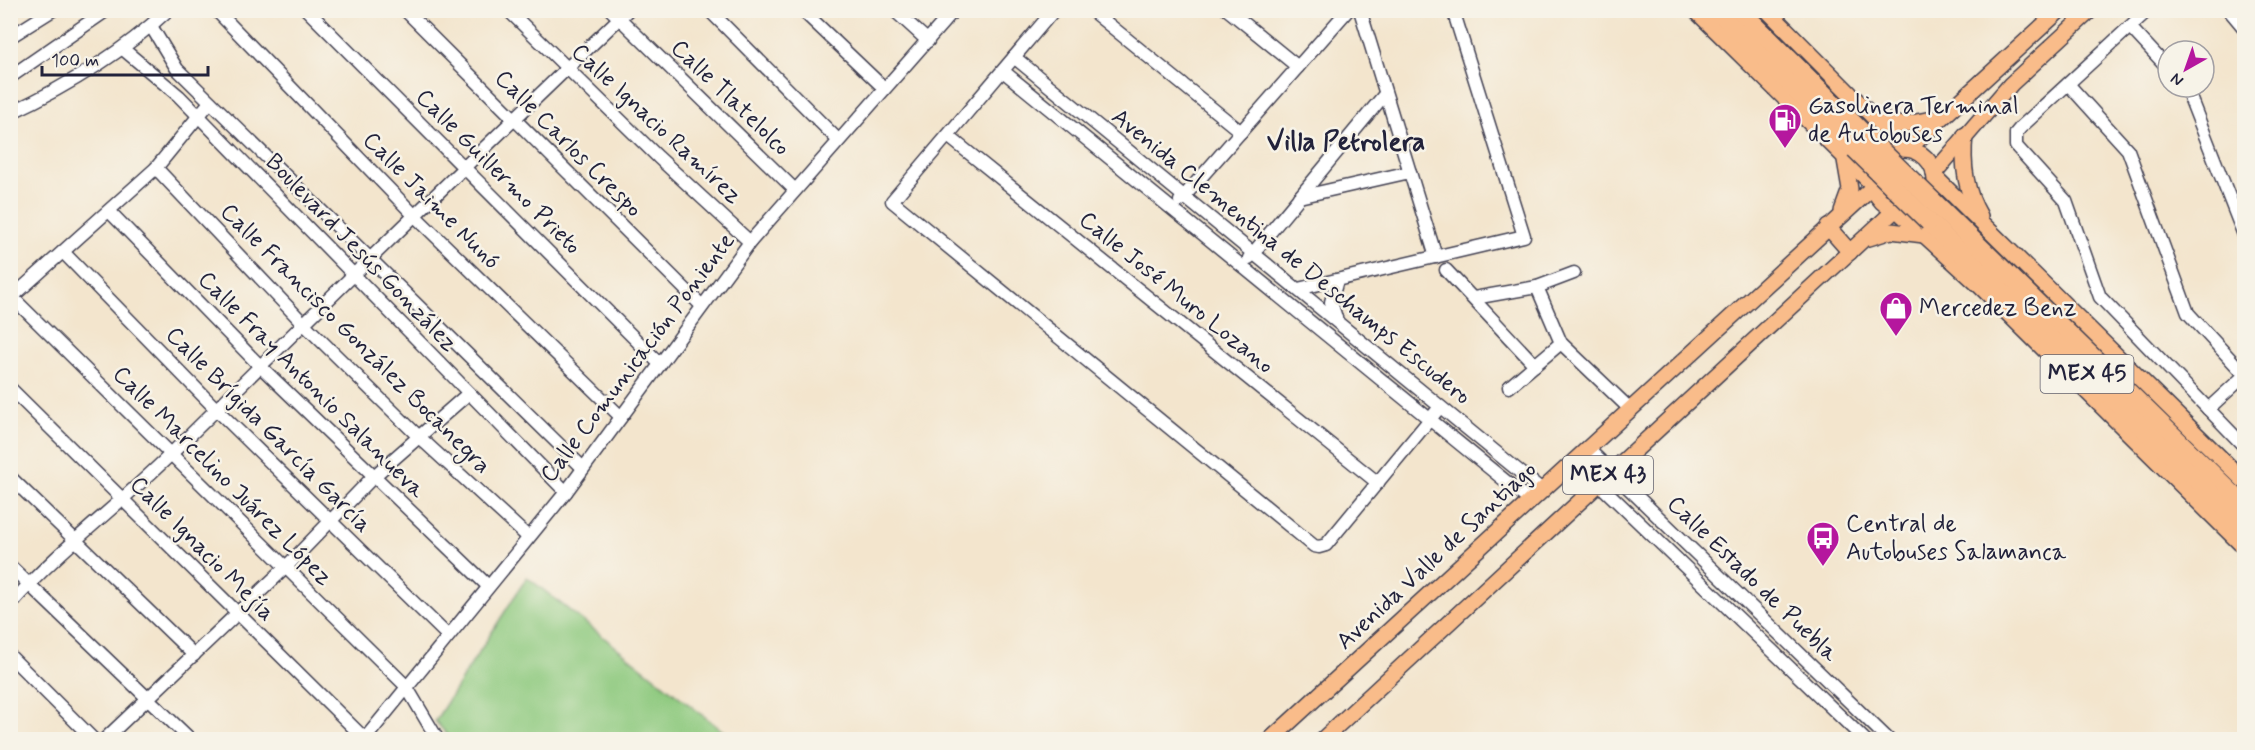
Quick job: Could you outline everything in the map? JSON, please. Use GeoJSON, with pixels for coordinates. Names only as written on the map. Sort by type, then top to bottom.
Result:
{"type":"FeatureCollection","features":[{"type":"Feature","properties":{"kind":"highway","name":"MEX 45"},"geometry":{"type":"LineString","coordinates":[[1717,10],[1855,148],[2244,525]]}},
{"type":"Feature","properties":{"kind":"highway","name":"MEX 45"},"geometry":{"type":"LineString","coordinates":[[1740,10],[1855,148]]}},
{"type":"Feature","properties":{"kind":"highway","name":"MEX 45"},"geometry":{"type":"LineString","coordinates":[[1932,222],[2244,505]]}},
{"type":"Feature","properties":{"kind":"main road"},"geometry":{"type":"LineString","coordinates":[[1695,10],[1855,148],[1881,202],[1897,211],[1932,222],[1980,286],[2244,547]]}},
{"type":"Feature","properties":{"kind":"main road"},"geometry":{"type":"LineString","coordinates":[[1767,10],[1907,149],[1926,159],[1934,175],[1998,240],[2244,481]]}},
{"type":"Feature","properties":{"kind":"main road"},"geometry":{"type":"LineString","coordinates":[[1873,186],[1875,167],[1882,157],[1893,151],[1907,149],[1945,117],[2060,10]]}},
{"type":"Feature","properties":{"kind":"main road","name":"MEX 43"},"geometry":{"type":"LineString","coordinates":[[1322,740],[1854,248],[1897,211],[1910,211],[1925,203],[1932,194],[1934,175],[1965,135],[2011,84],[2091,10]]}},
{"type":"Feature","properties":{"kind":"main road"},"geometry":{"type":"LineString","coordinates":[[1870,114],[1890,123],[1901,124],[1945,117]]}},
{"type":"Feature","properties":{"kind":"main road"},"geometry":{"type":"LineString","coordinates":[[1965,135],[1964,163],[1969,191],[1976,209],[1998,240]]}},
{"type":"Feature","properties":{"kind":"main road"},"geometry":{"type":"LineString","coordinates":[[1855,148],[1848,200],[1832,223],[1854,248],[1891,231],[1914,232],[1932,222]]}},
{"type":"Feature","properties":{"kind":"main road","name":"Avenida Valle de Santiago"},"geometry":{"type":"LineString","coordinates":[[1270,740],[1873,186]]}},
{"type":"Feature","properties":{"kind":"street"},"geometry":{"type":"LineString","coordinates":[[10,38],[53,10]]}},
{"type":"Feature","properties":{"kind":"street"},"geometry":{"type":"LineString","coordinates":[[10,77],[107,10]]}},
{"type":"Feature","properties":{"kind":"street"},"geometry":{"type":"LineString","coordinates":[[10,112],[53,93],[123,49],[168,10]]}},
{"type":"Feature","properties":{"kind":"street","name":"Calle Jaime Nunó"},"geometry":{"type":"LineString","coordinates":[[216,10],[414,215],[621,417]]}},
{"type":"Feature","properties":{"kind":"street","name":"Calle Guillermo Prieto"},"geometry":{"type":"LineString","coordinates":[[307,10],[660,364]]}},
{"type":"Feature","properties":{"kind":"street","name":"Calle Carlos Crespo"},"geometry":{"type":"LineString","coordinates":[[405,10],[702,306]]}},
{"type":"Feature","properties":{"kind":"street","name":"Calle Ignacio Ramírez"},"geometry":{"type":"LineString","coordinates":[[508,10],[750,242]]}},
{"type":"Feature","properties":{"kind":"street"},"geometry":{"type":"LineString","coordinates":[[709,10],[838,140]]}},
{"type":"Feature","properties":{"kind":"street"},"geometry":{"type":"LineString","coordinates":[[802,10],[884,88]]}},
{"type":"Feature","properties":{"kind":"street"},"geometry":{"type":"LineString","coordinates":[[894,10],[928,41]]}},
{"type":"Feature","properties":{"kind":"street","name":"Calle Comunicación Poniente"},"geometry":{"type":"LineString","coordinates":[[364,739],[487,585],[566,492],[750,242],[954,10]]}},
{"type":"Feature","properties":{"kind":"street"},"geometry":{"type":"LineString","coordinates":[[1054,10],[892,201],[1319,548],[1326,545],[1440,407]]}},
{"type":"Feature","properties":{"kind":"street"},"geometry":{"type":"LineString","coordinates":[[1091,10],[1241,132]]}},
{"type":"Feature","properties":{"kind":"street"},"geometry":{"type":"LineString","coordinates":[[1228,10],[1298,67]]}},
{"type":"Feature","properties":{"kind":"street"},"geometry":{"type":"LineString","coordinates":[[1173,209],[1348,10]]}},
{"type":"Feature","properties":{"kind":"street"},"geometry":{"type":"LineString","coordinates":[[1360,10],[1436,257]]}},
{"type":"Feature","properties":{"kind":"street"},"geometry":{"type":"LineString","coordinates":[[1298,289],[1524,236],[1454,10]]}},
{"type":"Feature","properties":{"kind":"street"},"geometry":{"type":"LineString","coordinates":[[2148,10],[2020,127],[2015,140],[2019,153],[2066,201],[2100,297],[2244,446]]}},
{"type":"Feature","properties":{"kind":"street"},"geometry":{"type":"LineString","coordinates":[[2229,10],[2244,28]]}},
{"type":"Feature","properties":{"kind":"street"},"geometry":{"type":"LineString","coordinates":[[10,605],[74,541],[123,501],[369,258],[567,69],[620,13]]}},
{"type":"Feature","properties":{"kind":"street","name":"Calle Tlatelolco"},"geometry":{"type":"LineString","coordinates":[[620,13],[795,190]]}},
{"type":"Feature","properties":{"kind":"street","name":"Boulevard Jesús González"},"geometry":{"type":"LineString","coordinates":[[151,26],[177,69],[583,468]]}},
{"type":"Feature","properties":{"kind":"street"},"geometry":{"type":"LineString","coordinates":[[2130,27],[2156,55]]}},
{"type":"Feature","properties":{"kind":"street","name":"Boulevard Jesús González"},"geometry":{"type":"LineString","coordinates":[[123,49],[179,96],[566,492]]}},
{"type":"Feature","properties":{"kind":"street","name":"Avenida Clementina de Deschamps Escudero"},"geometry":{"type":"LineString","coordinates":[[1014,57],[1542,490]]}},
{"type":"Feature","properties":{"kind":"street"},"geometry":{"type":"LineString","coordinates":[[177,69],[179,96]]}},
{"type":"Feature","properties":{"kind":"street","name":"Avenida Clementina de Deschamps Escudero"},"geometry":{"type":"LineString","coordinates":[[1003,71],[1530,501]]}},
{"type":"Feature","properties":{"kind":"street"},"geometry":{"type":"LineString","coordinates":[[2068,84],[2128,150],[2188,313],[2244,375],[2208,409]]}},
{"type":"Feature","properties":{"kind":"street"},"geometry":{"type":"LineString","coordinates":[[1242,266],[1385,94]]}},
{"type":"Feature","properties":{"kind":"street"},"geometry":{"type":"LineString","coordinates":[[2191,99],[2244,235]]}},
{"type":"Feature","properties":{"kind":"street"},"geometry":{"type":"LineString","coordinates":[[11,297],[156,168],[210,102]]}},
{"type":"Feature","properties":{"kind":"street","name":"Calle José Muro Lozano"},"geometry":{"type":"LineString","coordinates":[[948,136],[1378,483]]}},
{"type":"Feature","properties":{"kind":"street","name":"Calle Francisco González Bocanegra"},"geometry":{"type":"LineString","coordinates":[[156,168],[303,323],[418,436],[528,537]]}},
{"type":"Feature","properties":{"kind":"street"},"geometry":{"type":"LineString","coordinates":[[1299,197],[1410,172]]}},
{"type":"Feature","properties":{"kind":"street","name":"Calle Fray Antonio Salanueva"},"geometry":{"type":"LineString","coordinates":[[109,211],[260,366],[487,585]]}},
{"type":"Feature","properties":{"kind":"street","name":"Calle Brígida García García"},"geometry":{"type":"LineString","coordinates":[[63,252],[216,409],[447,635]]}},
{"type":"Feature","properties":{"kind":"street"},"geometry":{"type":"LineString","coordinates":[[1446,270],[1535,365]]}},
{"type":"Feature","properties":{"kind":"street"},"geometry":{"type":"LineString","coordinates":[[1474,298],[1537,287],[1574,273]]}},
{"type":"Feature","properties":{"kind":"street"},"geometry":{"type":"LineString","coordinates":[[1337,280],[1331,302],[1339,323]]}},
{"type":"Feature","properties":{"kind":"street"},"geometry":{"type":"LineString","coordinates":[[1537,287],[1561,343],[1630,409]]}},
{"type":"Feature","properties":{"kind":"street","name":"Calle Marcelino Juárez López"},"geometry":{"type":"LineString","coordinates":[[11,297],[406,686],[438,740]]}},
{"type":"Feature","properties":{"kind":"street"},"geometry":{"type":"LineString","coordinates":[[1509,387],[1561,343]]}},
{"type":"Feature","properties":{"kind":"street","name":"Calle Ignacio Mejía"},"geometry":{"type":"LineString","coordinates":[[10,388],[364,739]]}},
{"type":"Feature","properties":{"kind":"street"},"geometry":{"type":"LineString","coordinates":[[104,740],[285,568],[373,477],[469,393]]}},
{"type":"Feature","properties":{"kind":"street","name":"Calle Estado de Puebla"},"geometry":{"type":"LineString","coordinates":[[1587,448],[1889,740]]}},
{"type":"Feature","properties":{"kind":"street","name":"Calle Estado de Puebla"},"geometry":{"type":"LineString","coordinates":[[1574,460],[1865,740]]}},
{"type":"Feature","properties":{"kind":"street"},"geometry":{"type":"LineString","coordinates":[[10,477],[194,655]]}},
{"type":"Feature","properties":{"kind":"street"},"geometry":{"type":"LineString","coordinates":[[10,566],[191,740]]}},
{"type":"Feature","properties":{"kind":"street"},"geometry":{"type":"LineString","coordinates":[[10,656],[94,740]]}},
{"type":"Feature","properties":{"kind":"green space"},"geometry":{"type":"Polygon","coordinates":[[[527,577],[733,739],[451,739],[435,721],[527,577]]]}},
{"type":"Feature","properties":{"kind":"place","name":"Gasolinera Terminal de Autobuses"},"geometry":{"type":"Point","coordinates":[1785,149]}},
{"type":"Feature","properties":{"kind":"place","name":"Mercedez Benz"},"geometry":{"type":"Point","coordinates":[1896,337]}},
{"type":"Feature","properties":{"kind":"place","name":"Central de Autobuses Salamanca"},"geometry":{"type":"Point","coordinates":[1823,567]}},
{"type":"Feature","properties":{"kind":"district","name":"Villa Petrolera"},"geometry":{"type":"Point","coordinates":[1346,142]}}]}
